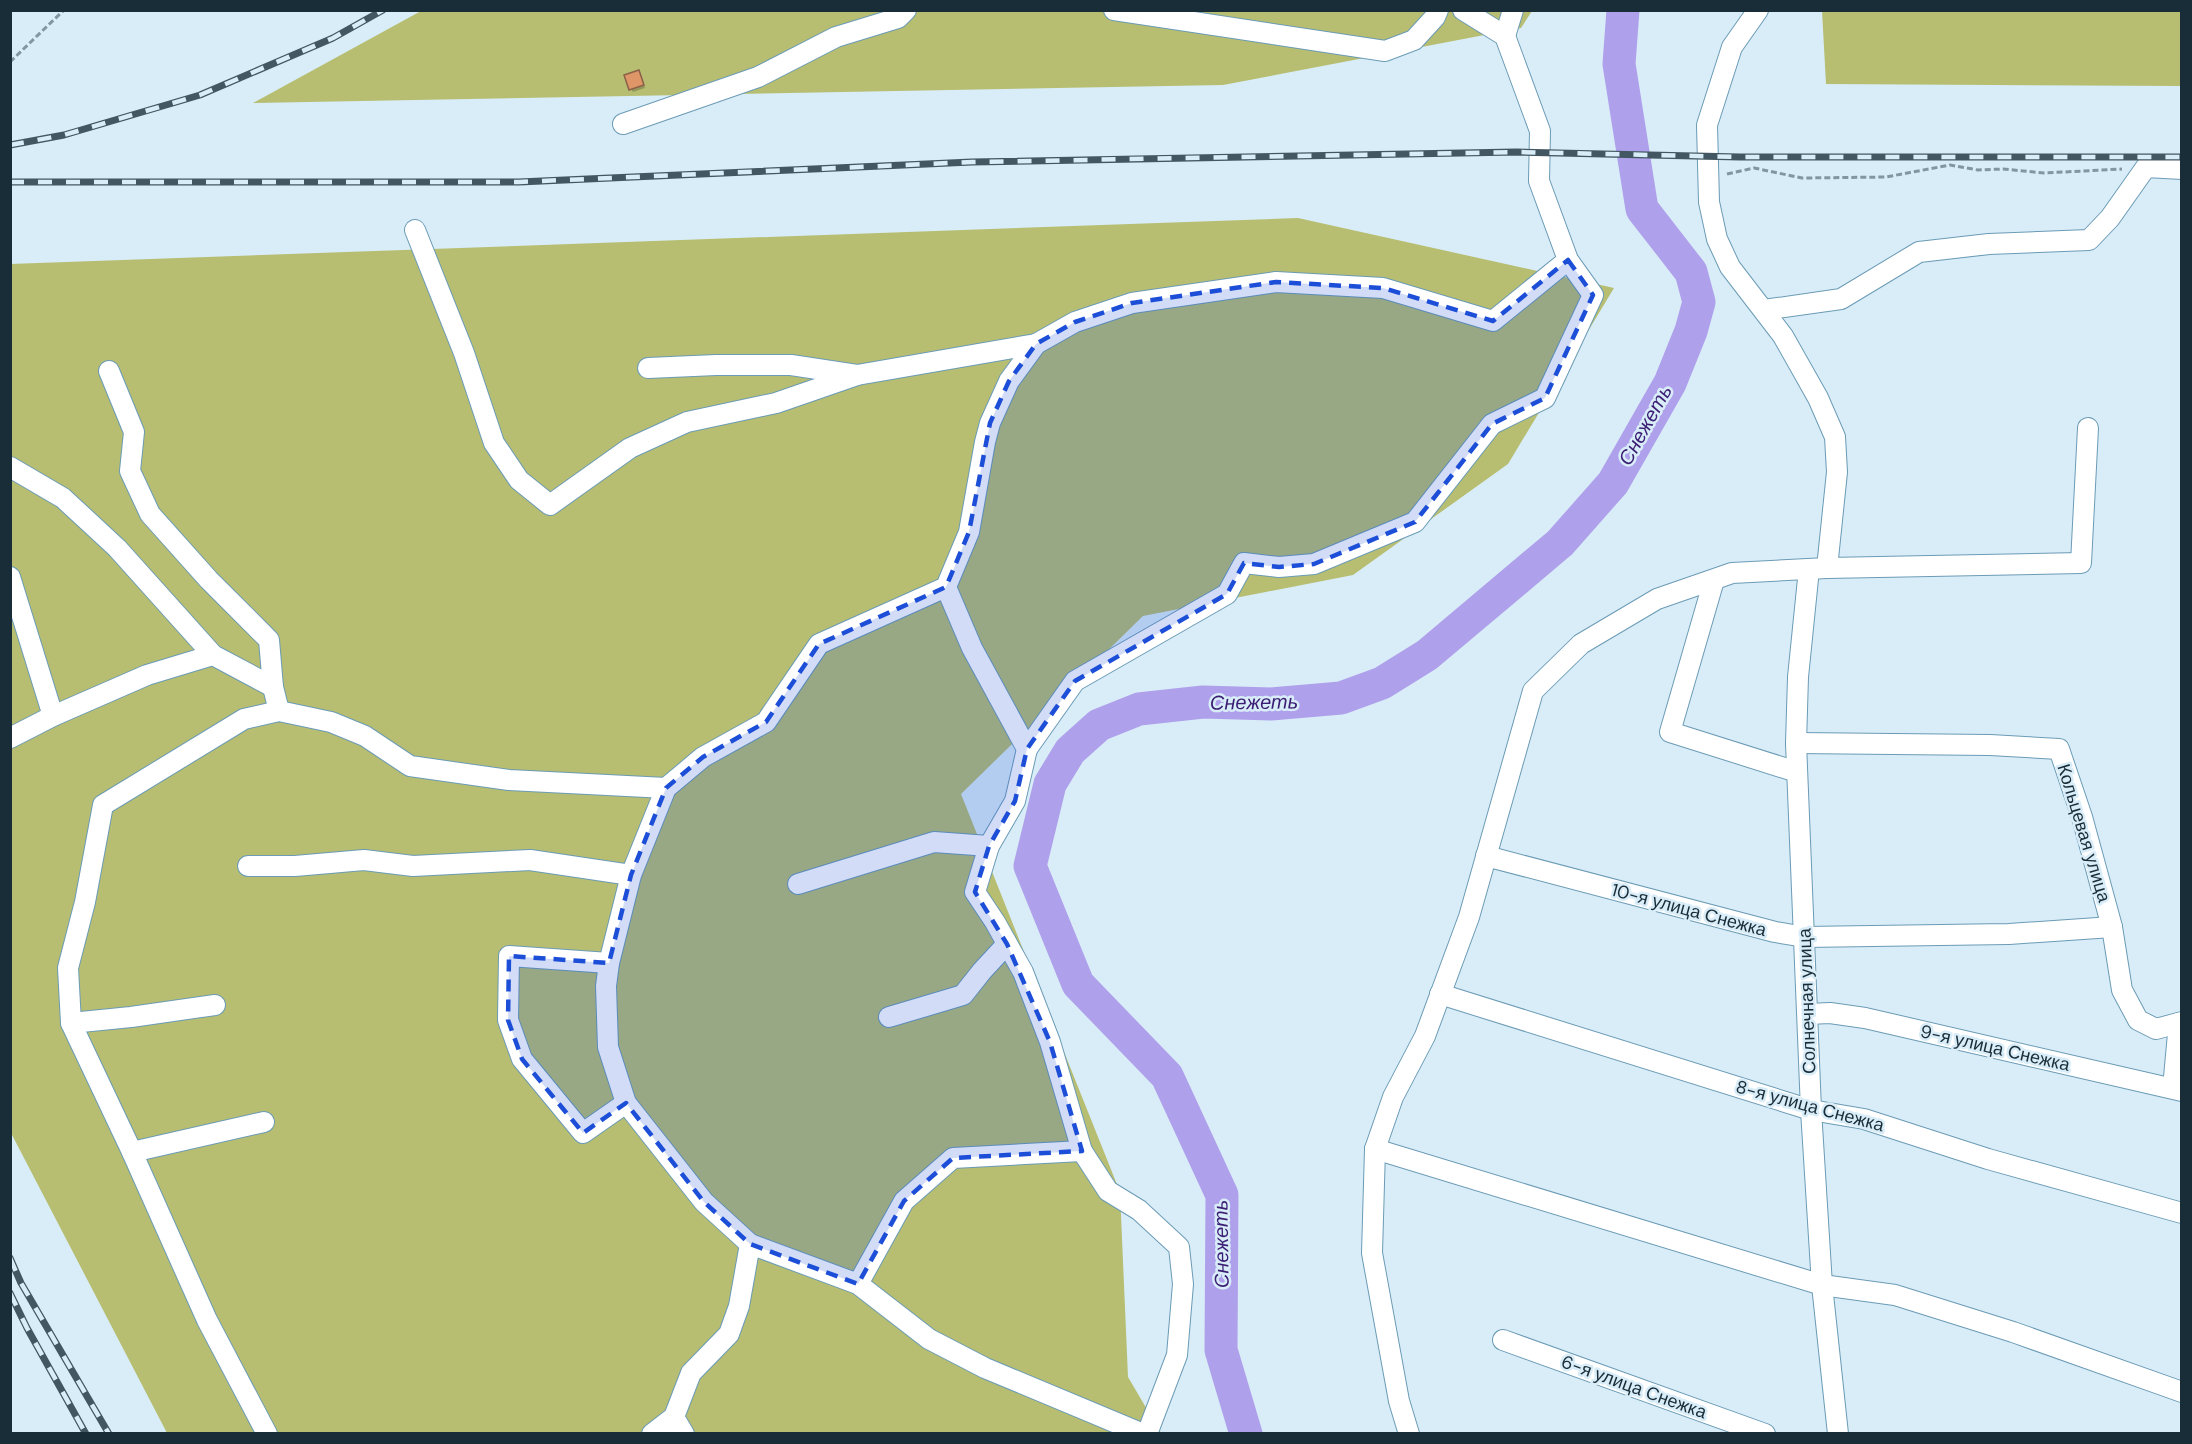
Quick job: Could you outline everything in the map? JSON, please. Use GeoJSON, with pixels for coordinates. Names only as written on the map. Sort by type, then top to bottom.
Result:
{"type":"FeatureCollection","features":[{"type":"Feature","properties":{"kind":"street"},"geometry":{"type":"LineString","coordinates":[[623,124],[758,77],[836,37],[898,18],[906,10]]}},
{"type":"Feature","properties":{"kind":"street"},"geometry":{"type":"LineString","coordinates":[[1114,10],[1385,51],[1414,40],[1436,16],[1438,10]]}},
{"type":"Feature","properties":{"kind":"street"},"geometry":{"type":"LineString","coordinates":[[1036,344],[1010,381],[990,423],[969,532],[946,587],[819,644],[766,723],[703,757],[666,788],[631,875],[609,963],[606,986],[608,1047],[626,1103],[704,1202],[750,1244],[858,1284],[929,1339],[985,1368],[1145,1434],[1177,1355],[1183,1284],[1179,1247],[1139,1210],[1108,1191],[1083,1151],[1050,1042],[1023,972],[975,892],[989,846],[1015,801],[1027,749],[1075,681],[1227,594],[1244,563],[1279,567],[1314,564],[1415,522],[1492,424],[1545,398],[1593,295],[1568,260],[1539,181],[1540,131],[1504,36],[1463,10]]}},
{"type":"Feature","properties":{"kind":"street"},"geometry":{"type":"LineString","coordinates":[[1504,36],[1513,10]]}},
{"type":"Feature","properties":{"kind":"street","name":"Солнечная улица"},"geometry":{"type":"LineString","coordinates":[[1758,10],[1732,47],[1707,125],[1709,202],[1717,239],[1730,267],[1783,336],[1812,388],[1835,437],[1837,471],[1798,676],[1796,743],[1811,1110],[1822,1285],[1838,1434]]}},
{"type":"Feature","properties":{"kind":"street"},"geometry":{"type":"LineString","coordinates":[[1764,310],[1841,298],[1919,252],[1989,244],[2089,240],[2110,218],[2146,167],[2181,169]]}},
{"type":"Feature","properties":{"kind":"street"},"geometry":{"type":"LineString","coordinates":[[415,230],[465,352],[494,443],[519,480],[550,505],[630,448],[687,422],[776,403],[857,375],[1036,344],[1075,322],[1132,303],[1276,282],[1383,288],[1493,321],[1568,260]]}},
{"type":"Feature","properties":{"kind":"street"},"geometry":{"type":"LineString","coordinates":[[648,368],[791,365],[857,375]]}},
{"type":"Feature","properties":{"kind":"street"},"geometry":{"type":"LineString","coordinates":[[109,371],[134,432],[130,471],[150,514],[209,580],[269,640],[273,687],[279,711]]}},
{"type":"Feature","properties":{"kind":"street"},"geometry":{"type":"LineString","coordinates":[[1409,1434],[1399,1401],[1372,1253],[1375,1149],[1393,1097],[1425,1036],[1469,917],[1533,691],[1581,644],[1657,599],[1732,573],[1818,568],[2080,563],[2088,428]]}},
{"type":"Feature","properties":{"kind":"street"},"geometry":{"type":"LineString","coordinates":[[10,467],[63,498],[117,548],[213,655],[273,687]]}},
{"type":"Feature","properties":{"kind":"street"},"geometry":{"type":"LineString","coordinates":[[10,577],[53,716]]}},
{"type":"Feature","properties":{"kind":"street"},"geometry":{"type":"LineString","coordinates":[[1714,580],[1670,732],[1797,772]]}},
{"type":"Feature","properties":{"kind":"street"},"geometry":{"type":"LineString","coordinates":[[946,587],[972,648],[1027,749]]}},
{"type":"Feature","properties":{"kind":"street"},"geometry":{"type":"LineString","coordinates":[[10,738],[53,716],[147,675],[213,655]]}},
{"type":"Feature","properties":{"kind":"street"},"geometry":{"type":"LineString","coordinates":[[267,1434],[207,1320],[71,1023],[68,968],[85,903],[103,805],[244,719],[279,711],[331,723],[365,736],[410,766],[509,780],[666,788]]}},
{"type":"Feature","properties":{"kind":"street","name":"Кольцевая улица"},"geometry":{"type":"LineString","coordinates":[[1796,743],[1990,745],[2059,749],[2082,817],[2112,927],[2122,990],[2138,1020],[2156,1029],[2180,1022]]}},
{"type":"Feature","properties":{"kind":"street"},"geometry":{"type":"LineString","coordinates":[[798,884],[934,842],[989,846]]}},
{"type":"Feature","properties":{"kind":"street","name":"10-я улица Снежка"},"geometry":{"type":"LineString","coordinates":[[1486,856],[1775,932],[1805,937],[2009,934],[2112,927]]}},
{"type":"Feature","properties":{"kind":"street"},"geometry":{"type":"LineString","coordinates":[[248,866],[295,866],[364,860],[413,866],[530,860],[631,875]]}},
{"type":"Feature","properties":{"kind":"street"},"geometry":{"type":"LineString","coordinates":[[890,1017],[963,995],[1007,944]]}},
{"type":"Feature","properties":{"kind":"street"},"geometry":{"type":"LineString","coordinates":[[609,963],[509,956],[508,1020],[522,1059],[583,1133],[626,1103]]}},
{"type":"Feature","properties":{"kind":"street","name":"8-я улица Снежка"},"geometry":{"type":"LineString","coordinates":[[1440,994],[1811,1110],[1864,1119],[1988,1159],[2181,1213]]}},
{"type":"Feature","properties":{"kind":"street"},"geometry":{"type":"LineString","coordinates":[[71,1023],[215,1005]]}},
{"type":"Feature","properties":{"kind":"street","name":"9-я улица Снежка"},"geometry":{"type":"LineString","coordinates":[[1808,1014],[1830,1012],[1865,1018],[2177,1089]]}},
{"type":"Feature","properties":{"kind":"street"},"geometry":{"type":"LineString","coordinates":[[2177,1089],[2180,1022]]}},
{"type":"Feature","properties":{"kind":"street"},"geometry":{"type":"LineString","coordinates":[[132,1152],[264,1122]]}},
{"type":"Feature","properties":{"kind":"street"},"geometry":{"type":"LineString","coordinates":[[1375,1149],[1822,1285],[1895,1295],[2013,1332],[2181,1392]]}},
{"type":"Feature","properties":{"kind":"street"},"geometry":{"type":"LineString","coordinates":[[858,1284],[904,1201],[952,1158],[1083,1151]]}},
{"type":"Feature","properties":{"kind":"street"},"geometry":{"type":"LineString","coordinates":[[652,1434],[679,1425],[691,1373],[729,1334],[739,1305],[750,1244]]}},
{"type":"Feature","properties":{"kind":"street","name":"6-я улица Снежка"},"geometry":{"type":"LineString","coordinates":[[1503,1340],[1765,1434]]}},
{"type":"Feature","properties":{"kind":"path"},"geometry":{"type":"LineString","coordinates":[[10,62],[64,10]]}},
{"type":"Feature","properties":{"kind":"path"},"geometry":{"type":"LineString","coordinates":[[1708,178],[1754,168],[1802,178],[1886,177],[1950,165],[1978,170],[2003,169],[2044,173],[2146,167]]}},
{"type":"Feature","properties":{"kind":"highlighted area"},"geometry":{"type":"Polygon","coordinates":[[[1568,260],[1593,295],[1545,398],[1492,424],[1415,522],[1314,564],[1279,567],[1244,563],[1227,594],[1075,681],[1027,749],[1015,801],[989,846],[975,892],[1007,944],[1050,1042],[1082,1151],[953,1158],[904,1201],[858,1284],[750,1244],[704,1202],[626,1103],[583,1133],[522,1059],[508,1020],[509,956],[609,963],[631,875],[666,788],[703,757],[766,722],[819,644],[946,587],[969,532],[990,423],[1009,381],[1036,344],[1075,322],[1132,303],[1276,282],[1383,288],[1493,321],[1568,260]]]}},
{"type":"Feature","properties":{"kind":"green space"},"geometry":{"type":"Polygon","coordinates":[[[421,11],[1532,11],[1521,28],[1223,85],[253,103],[421,11]]]}},
{"type":"Feature","properties":{"kind":"green space"},"geometry":{"type":"Polygon","coordinates":[[[1822,11],[2181,11],[2181,86],[1826,84],[1822,11]]]}},
{"type":"Feature","properties":{"kind":"green space"},"geometry":{"type":"Polygon","coordinates":[[[1298,218],[1614,288],[1508,464],[1353,575],[1143,616],[961,794],[1120,1192],[1128,1377],[1161,1433],[167,1433],[11,1133],[10,264],[1298,218]]]}},
{"type":"Feature","properties":{"kind":"building"},"geometry":{"type":"Polygon","coordinates":[[[639,70],[644,85],[629,90],[624,75],[639,70]]]}},
{"type":"Feature","properties":{"kind":"waterway","name":"Снежеть"},"geometry":{"type":"LineString","coordinates":[[1246,1434],[1221,1350],[1222,1195],[1167,1076],[1078,984],[1030,866],[1050,784],[1070,751],[1099,725],[1139,709],[1203,702],[1271,704],[1341,698],[1382,683],[1427,655],[1560,543],[1613,483],[1670,383],[1691,331],[1699,302],[1691,272],[1642,209],[1619,64],[1623,10]]}},
{"type":"Feature","properties":{"kind":"railway"},"geometry":{"type":"LineString","coordinates":[[10,145],[64,135],[200,95],[333,38],[383,10]]}},
{"type":"Feature","properties":{"kind":"railway"},"geometry":{"type":"LineString","coordinates":[[10,182],[519,182],[972,162],[1516,152],[1740,157],[2182,157]]}},
{"type":"Feature","properties":{"kind":"railway"},"geometry":{"type":"LineString","coordinates":[[10,1258],[21,1283],[109,1434]]}},
{"type":"Feature","properties":{"kind":"railway"},"geometry":{"type":"LineString","coordinates":[[10,1293],[86,1434]]}}]}
